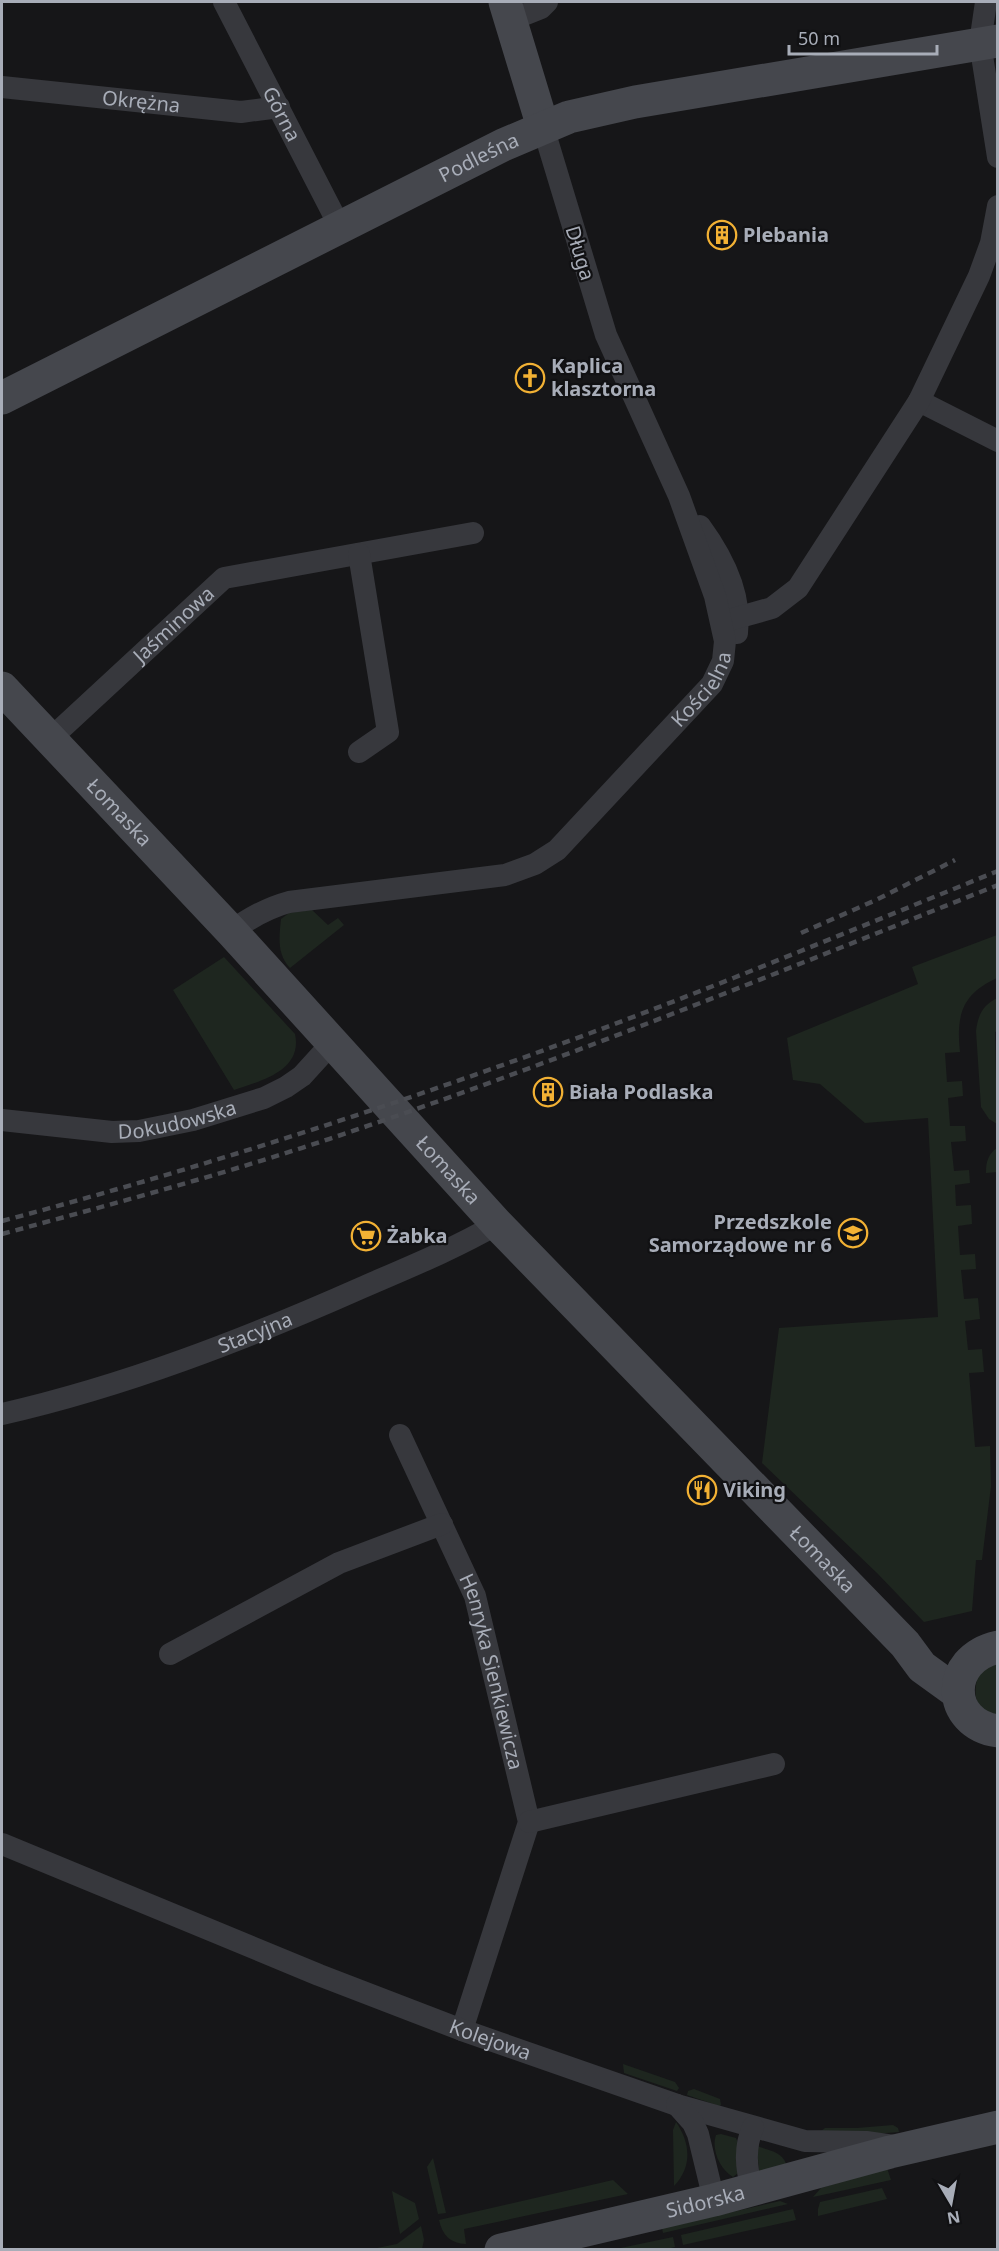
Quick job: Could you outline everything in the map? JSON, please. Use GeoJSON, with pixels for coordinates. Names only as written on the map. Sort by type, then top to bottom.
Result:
{"type":"FeatureCollection","features":[{"type":"Feature","properties":{"kind":"street","name":"Górna"},"geometry":{"type":"LineString","coordinates":[[224,2],[340,227]]}},
{"type":"Feature","properties":{"kind":"street"},"geometry":{"type":"LineString","coordinates":[[508,11],[541,8],[547,2]]}},
{"type":"Feature","properties":{"kind":"street"},"geometry":{"type":"LineString","coordinates":[[986,2],[998,157]]}},
{"type":"Feature","properties":{"kind":"street","name":"Długa"},"geometry":{"type":"LineString","coordinates":[[508,11],[606,334],[679,496],[704,564],[731,620]]}},
{"type":"Feature","properties":{"kind":"street","name":"Podleśna"},"geometry":{"type":"LineString","coordinates":[[2,398],[503,145],[569,117],[635,102],[988,42]]}},
{"type":"Feature","properties":{"kind":"street","name":"Okrężna"},"geometry":{"type":"LineString","coordinates":[[2,87],[241,112],[279,107]]}},
{"type":"Feature","properties":{"kind":"street"},"geometry":{"type":"LineString","coordinates":[[731,620],[772,608],[798,588],[919,401],[979,276],[991,243],[998,206]]}},
{"type":"Feature","properties":{"kind":"street"},"geometry":{"type":"LineString","coordinates":[[919,401],[998,441]]}},
{"type":"Feature","properties":{"kind":"street","name":"Jaśminowa"},"geometry":{"type":"LineString","coordinates":[[50,740],[224,578],[473,533]]}},
{"type":"Feature","properties":{"kind":"street"},"geometry":{"type":"LineString","coordinates":[[359,554],[388,732],[359,752]]}},
{"type":"Feature","properties":{"kind":"street","name":"Kościelna"},"geometry":{"type":"LineString","coordinates":[[231,931],[271,906],[289,902],[505,875],[535,864],[557,850],[712,684],[737,639],[731,620]]}},
{"type":"Feature","properties":{"kind":"street","name":"Łomaska"},"geometry":{"type":"LineString","coordinates":[[2,688],[231,931],[497,1224],[905,1644],[922,1666],[958,1693]]}},
{"type":"Feature","properties":{"kind":"street","name":"Dokudowska"},"geometry":{"type":"LineString","coordinates":[[2,1120],[112,1132],[139,1131],[193,1120],[264,1098],[286,1087],[302,1076],[332,1044]]}},
{"type":"Feature","properties":{"kind":"street","name":"Stacyjna"},"geometry":{"type":"LineString","coordinates":[[2,1414],[40,1405],[219,1347],[328,1303],[447,1250],[497,1224]]}},
{"type":"Feature","properties":{"kind":"street","name":"Henryka Sienkiewicza"},"geometry":{"type":"LineString","coordinates":[[400,1435],[475,1596],[529,1822]]}},
{"type":"Feature","properties":{"kind":"street"},"geometry":{"type":"LineString","coordinates":[[170,1654],[339,1563],[442,1524]]}},
{"type":"Feature","properties":{"kind":"street"},"geometry":{"type":"LineString","coordinates":[[905,1644],[953,1657],[984,1653]]}},
{"type":"Feature","properties":{"kind":"street"},"geometry":{"type":"LineString","coordinates":[[984,1653],[960,1674],[958,1693],[961,1703],[973,1721],[996,1733]]}},
{"type":"Feature","properties":{"kind":"street"},"geometry":{"type":"LineString","coordinates":[[462,2030],[529,1822],[774,1764]]}},
{"type":"Feature","properties":{"kind":"street","name":"Kolejowa"},"geometry":{"type":"LineString","coordinates":[[2,1844],[308,1970],[462,2030],[677,2105],[753,2127],[804,2141],[866,2142],[907,2147],[998,2127]]}},
{"type":"Feature","properties":{"kind":"street"},"geometry":{"type":"LineString","coordinates":[[677,2105],[693,2123],[698,2134],[714,2200]]}},
{"type":"Feature","properties":{"kind":"street"},"geometry":{"type":"LineString","coordinates":[[752,2190],[748,2175],[746,2142],[753,2127]]}},
{"type":"Feature","properties":{"kind":"street","name":"Sidorska"},"geometry":{"type":"LineString","coordinates":[[501,2250],[714,2200],[907,2147]]}},
{"type":"Feature","properties":{"kind":"shaded area"},"geometry":{"type":"Polygon","coordinates":[[[312,910],[328,925],[338,918],[344,925],[290,968],[281,951],[281,919],[289,913],[312,910]]]}},
{"type":"Feature","properties":{"kind":"shaded area"},"geometry":{"type":"Polygon","coordinates":[[[997,935],[997,978],[976,991],[964,1007],[959,1027],[960,1052],[945,1053],[947,1082],[962,1081],[963,1096],[948,1098],[950,1126],[965,1126],[966,1141],[951,1142],[954,1171],[969,1170],[970,1183],[955,1185],[956,1206],[971,1205],[972,1224],[958,1226],[960,1255],[975,1254],[976,1269],[961,1270],[964,1299],[978,1298],[980,1319],[965,1321],[968,1350],[982,1349],[984,1372],[969,1373],[975,1447],[990,1446],[991,1486],[982,1560],[976,1560],[972,1611],[924,1622],[877,1573],[762,1463],[779,1328],[938,1317],[928,1118],[865,1123],[820,1084],[793,1080],[787,1038],[918,984],[912,967],[997,935]]]}},
{"type":"Feature","properties":{"kind":"shaded area"},"geometry":{"type":"Polygon","coordinates":[[[224,957],[295,1034],[296,1047],[286,1066],[277,1073],[234,1090],[173,990],[224,957]]]}},
{"type":"Feature","properties":{"kind":"shaded area"},"geometry":{"type":"Polygon","coordinates":[[[997,998],[997,1031],[995,1032],[997,1124],[989,1119],[981,1107],[976,1031],[982,1011],[997,998]]]}},
{"type":"Feature","properties":{"kind":"shaded area"},"geometry":{"type":"Polygon","coordinates":[[[997,1148],[997,1172],[986,1173],[988,1159],[997,1148]]]}},
{"type":"Feature","properties":{"kind":"shaded area"},"geometry":{"type":"Polygon","coordinates":[[[997,1662],[997,1715],[989,1713],[979,1705],[976,1688],[978,1673],[997,1662]]]}},
{"type":"Feature","properties":{"kind":"shaded area"},"geometry":{"type":"Polygon","coordinates":[[[623,2064],[675,2082],[679,2088],[677,2091],[624,2073],[623,2064]]]}},
{"type":"Feature","properties":{"kind":"shaded area"},"geometry":{"type":"Polygon","coordinates":[[[694,2089],[720,2099],[721,2105],[687,2095],[688,2091],[694,2089]]]}},
{"type":"Feature","properties":{"kind":"shaded area"},"geometry":{"type":"Polygon","coordinates":[[[676,2122],[685,2139],[687,2155],[684,2171],[674,2186],[673,2130],[676,2122]]]}},
{"type":"Feature","properties":{"kind":"shaded area"},"geometry":{"type":"Polygon","coordinates":[[[893,2125],[898,2128],[899,2132],[862,2135],[821,2131],[825,2128],[893,2125]]]}},
{"type":"Feature","properties":{"kind":"shaded area"},"geometry":{"type":"Polygon","coordinates":[[[716,2135],[736,2138],[738,2143],[738,2173],[733,2177],[724,2169],[716,2153],[716,2135]]]}},
{"type":"Feature","properties":{"kind":"shaded area"},"geometry":{"type":"Polygon","coordinates":[[[757,2146],[778,2154],[786,2164],[759,2172],[757,2146]]]}},
{"type":"Feature","properties":{"kind":"shaded area"},"geometry":{"type":"Polygon","coordinates":[[[433,2158],[446,2213],[438,2214],[427,2167],[433,2158]]]}},
{"type":"Feature","properties":{"kind":"shaded area"},"geometry":{"type":"Polygon","coordinates":[[[887,2168],[891,2180],[813,2197],[821,2188],[887,2168]]]}},
{"type":"Feature","properties":{"kind":"shaded area"},"geometry":{"type":"Polygon","coordinates":[[[613,2180],[628,2194],[464,2229],[466,2244],[448,2238],[439,2220],[613,2180]]]}},
{"type":"Feature","properties":{"kind":"shaded area"},"geometry":{"type":"Polygon","coordinates":[[[882,2188],[887,2199],[818,2216],[820,2202],[882,2188]]]}},
{"type":"Feature","properties":{"kind":"shaded area"},"geometry":{"type":"Polygon","coordinates":[[[392,2191],[415,2203],[419,2219],[400,2234],[392,2191]]]}},
{"type":"Feature","properties":{"kind":"shaded area"},"geometry":{"type":"Polygon","coordinates":[[[780,2201],[788,2204],[663,2233],[662,2228],[780,2201]]]}},
{"type":"Feature","properties":{"kind":"shaded area"},"geometry":{"type":"Polygon","coordinates":[[[793,2209],[796,2220],[683,2245],[681,2235],[793,2209]]]}},
{"type":"Feature","properties":{"kind":"shaded area"},"geometry":{"type":"Polygon","coordinates":[[[421,2226],[424,2240],[422,2249],[372,2249],[397,2244],[421,2226]]]}},
{"type":"Feature","properties":{"kind":"shaded area"},"geometry":{"type":"Polygon","coordinates":[[[673,2237],[675,2247],[663,2250],[616,2249],[673,2237]]]}},
{"type":"Feature","properties":{"kind":"railway"},"geometry":{"type":"LineString","coordinates":[[801,933],[876,900],[955,860]]}},
{"type":"Feature","properties":{"kind":"railway"},"geometry":{"type":"LineString","coordinates":[[2,1221],[212,1161],[489,1070],[779,960],[998,871]]}},
{"type":"Feature","properties":{"kind":"railway"},"geometry":{"type":"LineString","coordinates":[[2,1234],[243,1166],[408,1112],[662,1018],[998,885]]}},
{"type":"Feature","properties":{"kind":"place","name":"Plebania"},"geometry":{"type":"Point","coordinates":[722,235]}},
{"type":"Feature","properties":{"kind":"place","name":"Kaplica klasztorna"},"geometry":{"type":"Point","coordinates":[530,378]}},
{"type":"Feature","properties":{"kind":"place","name":"Biała Podlaska"},"geometry":{"type":"Point","coordinates":[548,1092]}},
{"type":"Feature","properties":{"kind":"place","name":"Przedszkole Samorządowe nr 6"},"geometry":{"type":"Point","coordinates":[853,1233]}},
{"type":"Feature","properties":{"kind":"place","name":"Żabka"},"geometry":{"type":"Point","coordinates":[366,1236]}},
{"type":"Feature","properties":{"kind":"place","name":"Viking"},"geometry":{"type":"Point","coordinates":[702,1490]}}]}
